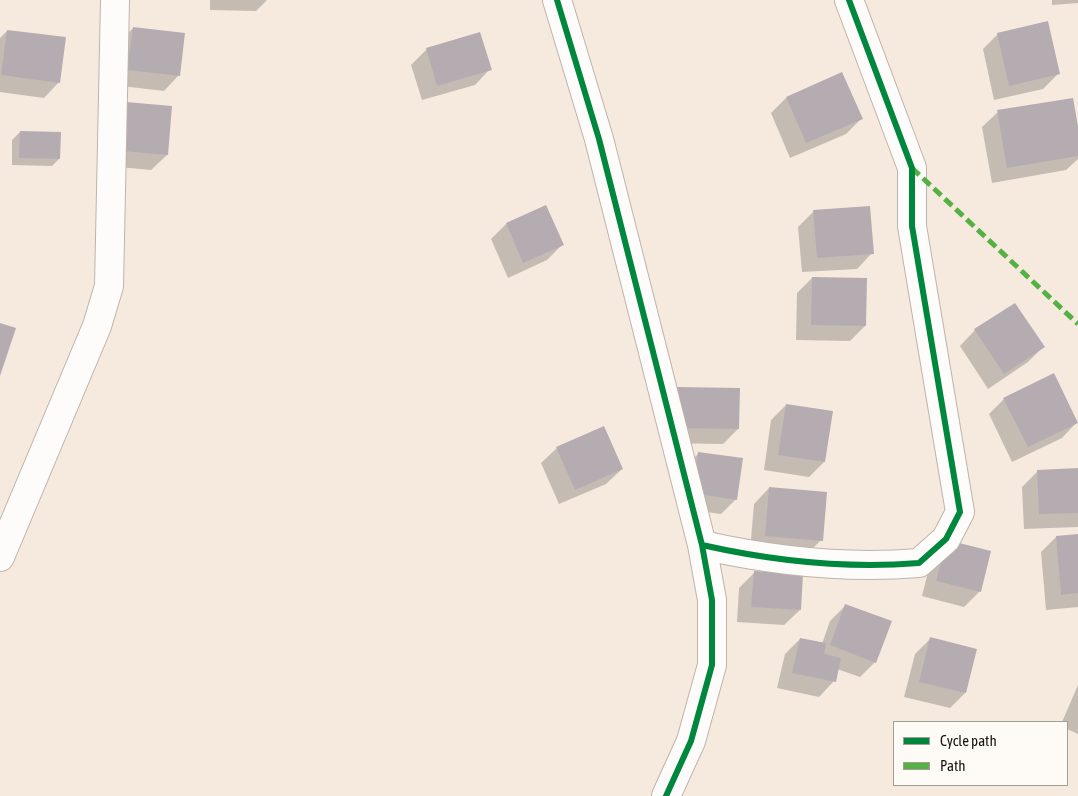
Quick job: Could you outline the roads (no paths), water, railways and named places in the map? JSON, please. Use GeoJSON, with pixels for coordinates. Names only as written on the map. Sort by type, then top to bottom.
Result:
{"type":"FeatureCollection","features":[{"type":"Feature","properties":{"kind":"street"},"geometry":{"type":"LineString","coordinates":[[0,557],[98,326],[109,286],[115,0]]}},
{"type":"Feature","properties":{"kind":"street"},"geometry":{"type":"LineString","coordinates":[[557,0],[598,139],[702,545],[712,600],[712,666],[691,741],[666,796]]}},
{"type":"Feature","properties":{"kind":"street"},"geometry":{"type":"LineString","coordinates":[[702,545],[753,556],[844,566],[919,563],[946,539],[960,512],[912,226],[912,168],[849,0]]}}]}
